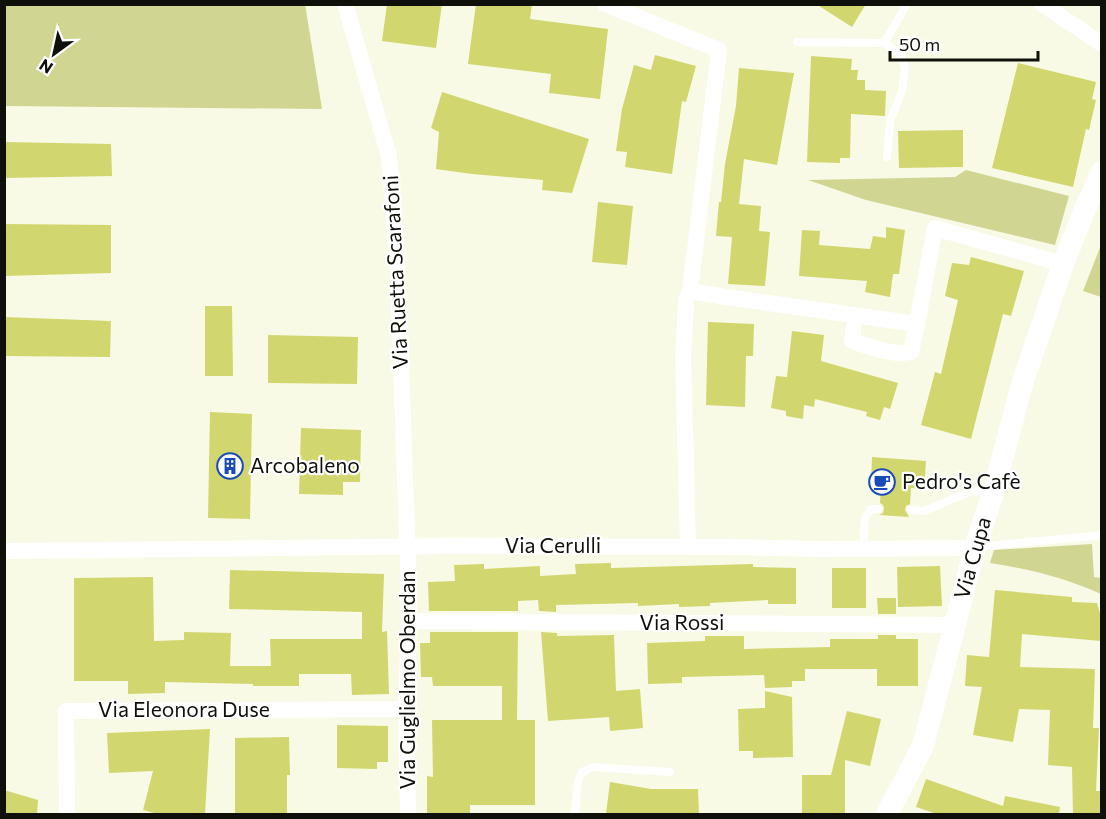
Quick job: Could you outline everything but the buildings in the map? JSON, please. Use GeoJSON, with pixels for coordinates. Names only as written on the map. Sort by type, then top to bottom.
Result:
{"type":"FeatureCollection","features":[{"type":"Feature","properties":{"kind":"street","name":"Via Ruetta Scarafoni"},"geometry":{"type":"LineString","coordinates":[[345,4],[389,156],[398,272],[407,546]]}},
{"type":"Feature","properties":{"kind":"street"},"geometry":{"type":"LineString","coordinates":[[605,4],[636,11],[718,50],[690,291],[686,300],[683,357],[688,547]]}},
{"type":"Feature","properties":{"kind":"street"},"geometry":{"type":"LineString","coordinates":[[1042,4],[1101,44]]}},
{"type":"Feature","properties":{"kind":"street","name":"Via Cupa"},"geometry":{"type":"LineString","coordinates":[[887,814],[922,746],[1023,381],[1063,264],[1101,172]]}},
{"type":"Feature","properties":{"kind":"street"},"geometry":{"type":"LineString","coordinates":[[855,316],[852,341],[871,348],[904,354],[911,352],[935,228],[1063,264]]}},
{"type":"Feature","properties":{"kind":"street"},"geometry":{"type":"LineString","coordinates":[[690,291],[917,324]]}},
{"type":"Feature","properties":{"kind":"street","name":"Via Cerulli"},"geometry":{"type":"LineString","coordinates":[[4,551],[407,546],[975,548]]}},
{"type":"Feature","properties":{"kind":"street","name":"Via Guglielmo Oberdan"},"geometry":{"type":"LineString","coordinates":[[407,546],[408,814]]}},
{"type":"Feature","properties":{"kind":"street","name":"Via Rossi"},"geometry":{"type":"LineString","coordinates":[[409,621],[955,625]]}},
{"type":"Feature","properties":{"kind":"street","name":"Via Eleonora Duse"},"geometry":{"type":"LineString","coordinates":[[67,814],[66,711],[406,709]]}},
{"type":"Feature","properties":{"kind":"lane"},"geometry":{"type":"LineString","coordinates":[[884,43],[908,4]]}},
{"type":"Feature","properties":{"kind":"lane"},"geometry":{"type":"LineString","coordinates":[[797,42],[884,43],[900,53],[905,68],[902,92],[890,121],[887,157]]}},
{"type":"Feature","properties":{"kind":"lane"},"geometry":{"type":"LineString","coordinates":[[911,510],[924,511],[972,491],[993,492]]}},
{"type":"Feature","properties":{"kind":"lane"},"geometry":{"type":"LineString","coordinates":[[863,549],[865,518],[871,509],[878,509]]}},
{"type":"Feature","properties":{"kind":"lane","name":"Via Cerulli"},"geometry":{"type":"LineString","coordinates":[[975,548],[1101,535]]}},
{"type":"Feature","properties":{"kind":"lane"},"geometry":{"type":"LineString","coordinates":[[575,814],[578,782],[582,772],[588,769],[593,767],[670,772]]}},
{"type":"Feature","properties":{"kind":"green space"},"geometry":{"type":"Polygon","coordinates":[[[305,4],[322,109],[5,106],[5,5],[305,4]]]}},
{"type":"Feature","properties":{"kind":"green space"},"geometry":{"type":"Polygon","coordinates":[[[966,170],[1069,196],[1055,245],[866,200],[808,180],[955,177],[966,170]]]}},
{"type":"Feature","properties":{"kind":"green space"},"geometry":{"type":"Polygon","coordinates":[[[1101,245],[1101,297],[1083,291],[1101,245]]]}},
{"type":"Feature","properties":{"kind":"green space"},"geometry":{"type":"Polygon","coordinates":[[[1092,544],[1094,577],[1101,578],[1101,594],[1047,575],[990,563],[994,550],[1092,544]]]}},
{"type":"Feature","properties":{"kind":"place","name":"Arcobaleno"},"geometry":{"type":"Point","coordinates":[230,466]}},
{"type":"Feature","properties":{"kind":"place","name":"Pedro's Cafè"},"geometry":{"type":"Point","coordinates":[882,482]}}]}
